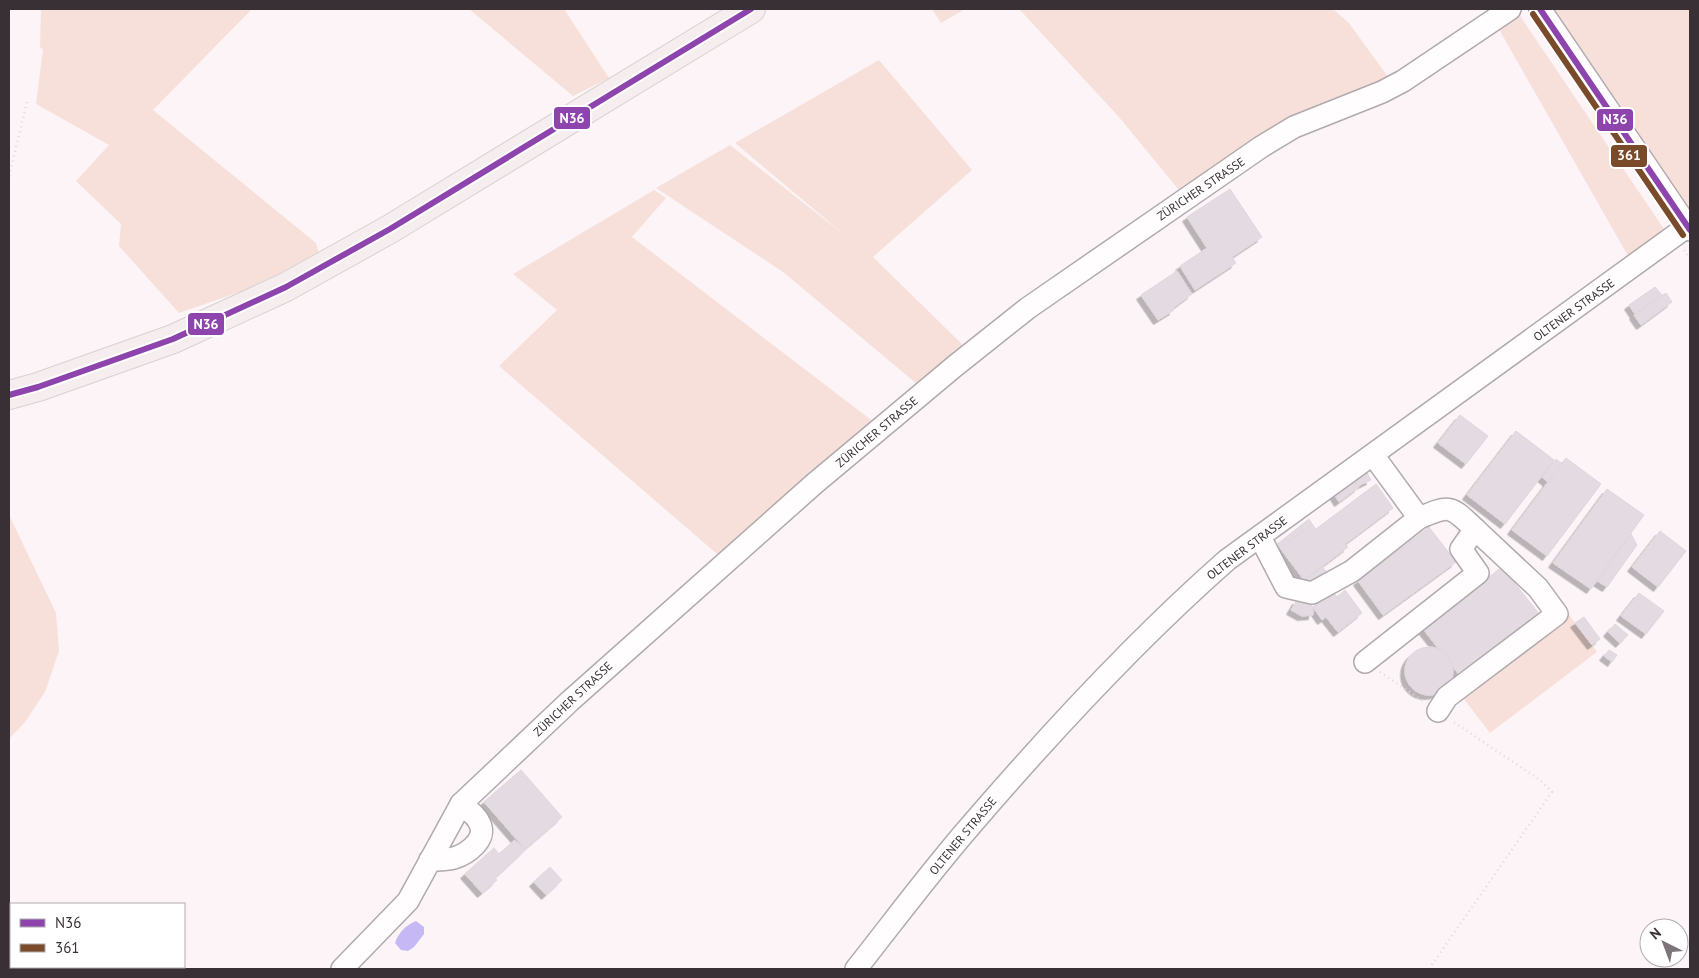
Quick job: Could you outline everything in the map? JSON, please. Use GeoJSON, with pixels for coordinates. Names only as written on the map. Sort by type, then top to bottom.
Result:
{"type":"FeatureCollection","features":[{"type":"Feature","properties":{"kind":"main road"},"geometry":{"type":"LineString","coordinates":[[9,395],[38,387],[173,339],[286,288],[390,230],[751,9]]}},
{"type":"Feature","properties":{"kind":"street","name":"ZÜRICHER STRASSE"},"geometry":{"type":"LineString","coordinates":[[342,969],[408,901],[461,804],[570,701],[814,484],[948,372],[1028,308],[1261,147],[1294,127],[1339,107],[1382,92],[1403,81],[1510,9]]}},
{"type":"Feature","properties":{"kind":"street"},"geometry":{"type":"LineString","coordinates":[[1540,9],[1689,228]]}},
{"type":"Feature","properties":{"kind":"street","name":"OLTENER STRASSE"},"geometry":{"type":"LineString","coordinates":[[856,969],[970,825],[1059,725],[1141,638],[1184,598],[1227,560],[1689,228]]}},
{"type":"Feature","properties":{"kind":"street"},"geometry":{"type":"LineString","coordinates":[[1373,455],[1419,518]]}},
{"type":"Feature","properties":{"kind":"street"},"geometry":{"type":"LineString","coordinates":[[1260,537],[1286,587],[1312,593],[1352,571],[1419,518],[1441,509],[1457,512],[1538,588],[1557,614],[1447,697],[1438,711]]}},
{"type":"Feature","properties":{"kind":"street"},"geometry":{"type":"LineString","coordinates":[[1365,662],[1478,573],[1461,549],[1474,529]]}},
{"type":"Feature","properties":{"kind":"street"},"geometry":{"type":"LineString","coordinates":[[430,860],[460,855],[480,839],[482,831],[480,824],[461,804]]}},
{"type":"Feature","properties":{"kind":"path"},"geometry":{"type":"LineString","coordinates":[[9,176],[27,102]]}},
{"type":"Feature","properties":{"kind":"path"},"geometry":{"type":"LineString","coordinates":[[1365,662],[1540,780],[1552,792],[1429,969]]}},
{"type":"Feature","properties":{"kind":"shaded area"},"geometry":{"type":"Polygon","coordinates":[[[41,9],[252,9],[153,110],[316,243],[319,254],[248,289],[179,313],[119,246],[121,224],[76,181],[109,145],[36,104],[43,49],[40,48],[41,9]]]}},
{"type":"Feature","properties":{"kind":"shaded area"},"geometry":{"type":"Polygon","coordinates":[[[469,9],[564,9],[609,78],[573,96],[469,9]]]}},
{"type":"Feature","properties":{"kind":"shaded area"},"geometry":{"type":"Polygon","coordinates":[[[932,9],[965,9],[941,23],[932,9]]]}},
{"type":"Feature","properties":{"kind":"shaded area"},"geometry":{"type":"Polygon","coordinates":[[[1019,9],[1333,9],[1349,23],[1391,81],[1183,195],[1119,117],[1019,9]]]}},
{"type":"Feature","properties":{"kind":"shaded area"},"geometry":{"type":"Polygon","coordinates":[[[1551,9],[1690,9],[1690,214],[1551,9]]]}},
{"type":"Feature","properties":{"kind":"shaded area"},"geometry":{"type":"Polygon","coordinates":[[[1516,10],[1668,235],[1631,261],[1496,24],[1516,10]]]}},
{"type":"Feature","properties":{"kind":"shaded area"},"geometry":{"type":"Polygon","coordinates":[[[879,60],[972,170],[873,257],[969,351],[923,389],[783,272],[656,188],[730,145],[847,237],[735,143],[879,60]]]}},
{"type":"Feature","properties":{"kind":"shaded area"},"geometry":{"type":"Polygon","coordinates":[[[654,190],[666,198],[632,237],[879,426],[724,560],[499,366],[557,310],[513,274],[654,190]]]}},
{"type":"Feature","properties":{"kind":"shaded area"},"geometry":{"type":"Polygon","coordinates":[[[9,515],[56,613],[59,651],[45,692],[25,722],[9,739],[9,515]]]}},
{"type":"Feature","properties":{"kind":"shaded area"},"geometry":{"type":"Polygon","coordinates":[[[1567,612],[1597,652],[1490,733],[1460,694],[1567,612]]]}},
{"type":"Feature","properties":{"kind":"shaded area"},"geometry":{"type":"Polygon","coordinates":[[[416,921],[424,927],[424,934],[414,947],[408,951],[401,950],[395,943],[396,939],[403,930],[416,921]]]}},
{"type":"Feature","properties":{"kind":"building"},"geometry":{"type":"Polygon","coordinates":[[[1230,189],[1262,237],[1232,257],[1236,263],[1195,290],[1180,266],[1207,248],[1187,217],[1230,189]]]}},
{"type":"Feature","properties":{"kind":"building"},"geometry":{"type":"Polygon","coordinates":[[[1177,271],[1192,294],[1173,308],[1174,310],[1158,320],[1141,295],[1177,271]]]}},
{"type":"Feature","properties":{"kind":"building"},"geometry":{"type":"Polygon","coordinates":[[[1655,287],[1662,295],[1635,314],[1629,305],[1655,287]]]}},
{"type":"Feature","properties":{"kind":"building"},"geometry":{"type":"Polygon","coordinates":[[[1666,293],[1672,302],[1641,325],[1634,315],[1666,293]]]}},
{"type":"Feature","properties":{"kind":"building"},"geometry":{"type":"Polygon","coordinates":[[[1460,415],[1488,436],[1466,464],[1438,443],[1460,415]]]}},
{"type":"Feature","properties":{"kind":"building"},"geometry":{"type":"Polygon","coordinates":[[[1516,431],[1554,460],[1505,524],[1467,495],[1516,431]]]}},
{"type":"Feature","properties":{"kind":"building"},"geometry":{"type":"Polygon","coordinates":[[[1566,458],[1601,484],[1547,556],[1512,530],[1566,458]]]}},
{"type":"Feature","properties":{"kind":"building"},"geometry":{"type":"Polygon","coordinates":[[[1556,459],[1562,464],[1548,482],[1542,477],[1556,459]]]}},
{"type":"Feature","properties":{"kind":"building"},"geometry":{"type":"Polygon","coordinates":[[[1367,473],[1371,480],[1358,486],[1354,479],[1367,473]]]}},
{"type":"Feature","properties":{"kind":"building"},"geometry":{"type":"Polygon","coordinates":[[[1354,479],[1359,487],[1339,502],[1334,494],[1354,479]]]}},
{"type":"Feature","properties":{"kind":"building"},"geometry":{"type":"Polygon","coordinates":[[[1376,484],[1393,508],[1345,544],[1348,547],[1304,580],[1277,544],[1285,538],[1288,542],[1312,524],[1316,529],[1376,484]]]}},
{"type":"Feature","properties":{"kind":"building"},"geometry":{"type":"Polygon","coordinates":[[[1607,489],[1644,515],[1591,589],[1553,563],[1607,489]]]}},
{"type":"Feature","properties":{"kind":"building"},"geometry":{"type":"Polygon","coordinates":[[[1309,519],[1312,524],[1288,542],[1285,538],[1309,519]]]}},
{"type":"Feature","properties":{"kind":"building"},"geometry":{"type":"Polygon","coordinates":[[[1429,527],[1456,562],[1383,615],[1358,581],[1429,527]]]}},
{"type":"Feature","properties":{"kind":"building"},"geometry":{"type":"Polygon","coordinates":[[[1660,531],[1686,551],[1658,587],[1632,567],[1660,531]]]}},
{"type":"Feature","properties":{"kind":"building"},"geometry":{"type":"Polygon","coordinates":[[[1631,534],[1637,545],[1607,587],[1597,581],[1631,534]]]}},
{"type":"Feature","properties":{"kind":"building"},"geometry":{"type":"Polygon","coordinates":[[[1322,567],[1326,571],[1307,585],[1304,580],[1322,567]]]}},
{"type":"Feature","properties":{"kind":"building"},"geometry":{"type":"Polygon","coordinates":[[[1502,567],[1543,619],[1464,681],[1423,629],[1502,567]]]}},
{"type":"Feature","properties":{"kind":"building"},"geometry":{"type":"Polygon","coordinates":[[[1345,590],[1362,613],[1338,632],[1326,617],[1322,620],[1313,607],[1332,591],[1337,597],[1345,590]]]}},
{"type":"Feature","properties":{"kind":"building"},"geometry":{"type":"Polygon","coordinates":[[[1639,593],[1664,611],[1646,634],[1621,616],[1639,593]]]}},
{"type":"Feature","properties":{"kind":"building"},"geometry":{"type":"Polygon","coordinates":[[[1297,600],[1310,604],[1313,607],[1313,615],[1302,616],[1291,610],[1297,600]]]}},
{"type":"Feature","properties":{"kind":"building"},"geometry":{"type":"Polygon","coordinates":[[[1584,617],[1600,639],[1592,645],[1575,623],[1584,617]]]}},
{"type":"Feature","properties":{"kind":"building"},"geometry":{"type":"Polygon","coordinates":[[[1615,624],[1628,635],[1620,643],[1608,632],[1615,624]]]}},
{"type":"Feature","properties":{"kind":"building"},"geometry":{"type":"Polygon","coordinates":[[[1424,647],[1434,647],[1446,654],[1453,666],[1453,676],[1446,688],[1434,695],[1424,695],[1416,691],[1409,684],[1405,676],[1405,666],[1409,658],[1416,651],[1424,647]]]}},
{"type":"Feature","properties":{"kind":"building"},"geometry":{"type":"Polygon","coordinates":[[[1609,650],[1617,655],[1612,662],[1604,656],[1609,650]]]}},
{"type":"Feature","properties":{"kind":"building"},"geometry":{"type":"Polygon","coordinates":[[[521,770],[562,817],[525,849],[484,802],[521,770]]]}},
{"type":"Feature","properties":{"kind":"building"},"geometry":{"type":"Polygon","coordinates":[[[515,840],[525,850],[482,893],[465,874],[494,848],[499,854],[515,840]]]}},
{"type":"Feature","properties":{"kind":"building"},"geometry":{"type":"Polygon","coordinates":[[[550,867],[562,880],[546,895],[534,882],[550,867]]]}},
{"type":"Feature","properties":{"kind":"transit line","name":"N36"},"geometry":{"type":"LineString","coordinates":[[9,395],[38,387],[173,339],[286,287],[390,229],[751,9]]}},
{"type":"Feature","properties":{"kind":"transit line","name":"N36"},"geometry":{"type":"LineString","coordinates":[[1540,9],[1690,230]]}},
{"type":"Feature","properties":{"kind":"transit line","name":"361"},"geometry":{"type":"LineString","coordinates":[[1533,14],[1683,235]]}}]}
